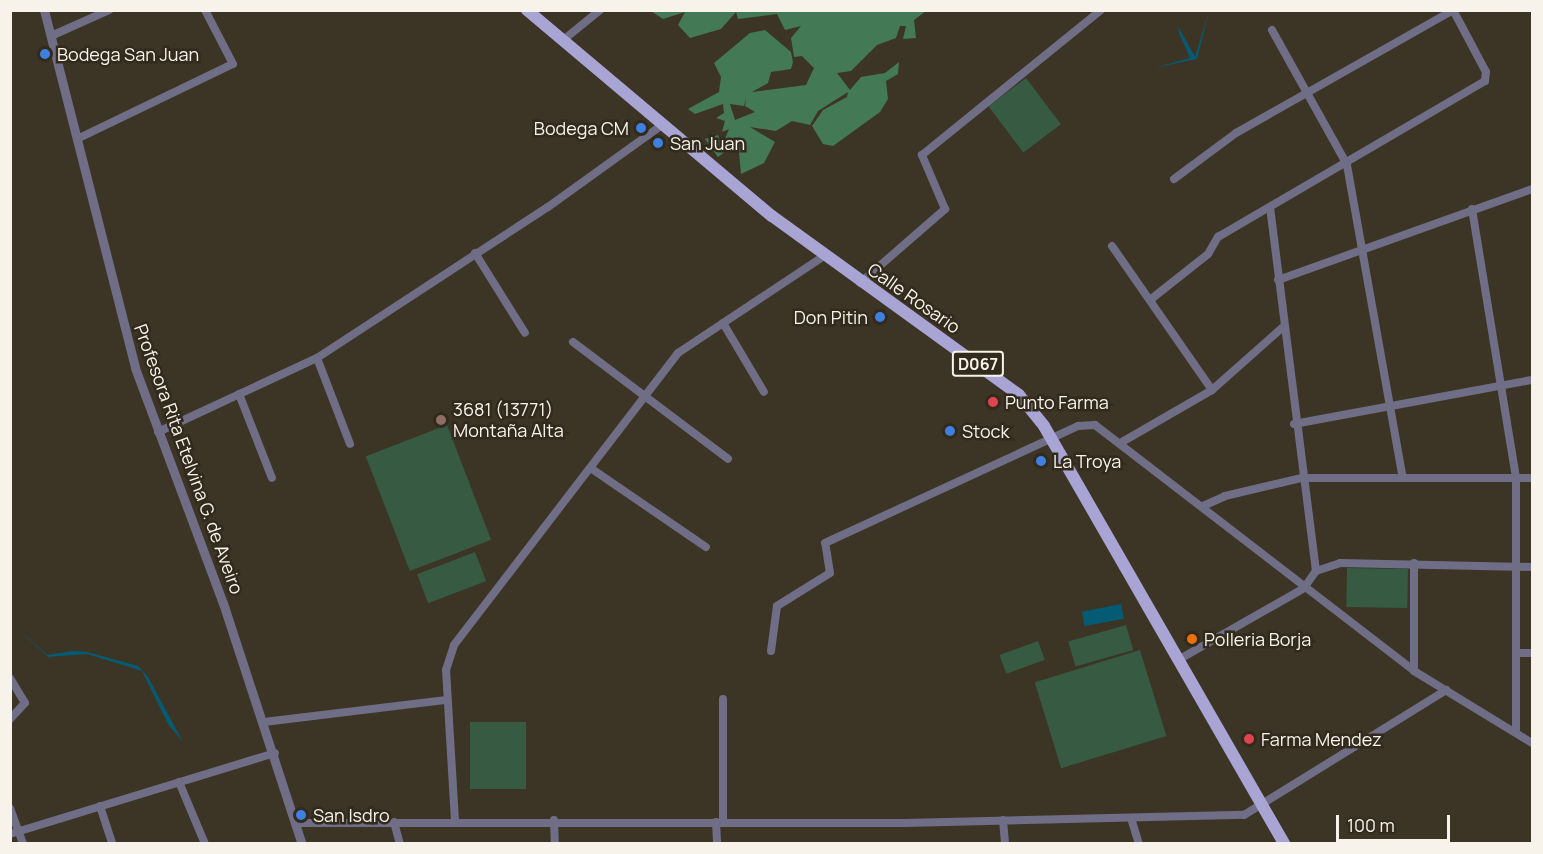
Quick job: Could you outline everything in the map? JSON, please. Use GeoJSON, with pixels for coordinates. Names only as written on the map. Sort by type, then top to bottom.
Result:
{"type":"FeatureCollection","features":[{"type":"Feature","properties":{"kind":"main road","name":"Calle Rosario"},"geometry":{"type":"LineString","coordinates":[[527,10],[662,125],[824,256],[1002,380],[1051,438],[1284,843]]}},
{"type":"Feature","properties":{"kind":"street","name":"Profesora Rita Etelvina G. de Aveiro"},"geometry":{"type":"LineString","coordinates":[[44,10],[124,332],[264,722],[302,843]]}},
{"type":"Feature","properties":{"kind":"street"},"geometry":{"type":"LineString","coordinates":[[51,36],[109,10]]}},
{"type":"Feature","properties":{"kind":"street"},"geometry":{"type":"LineString","coordinates":[[77,139],[233,64],[206,10]]}},
{"type":"Feature","properties":{"kind":"street"},"geometry":{"type":"LineString","coordinates":[[562,41],[600,10]]}},
{"type":"Feature","properties":{"kind":"street"},"geometry":{"type":"LineString","coordinates":[[860,283],[945,209],[922,155],[1101,10]]}},
{"type":"Feature","properties":{"kind":"street"},"geometry":{"type":"LineString","coordinates":[[1150,300],[1208,254],[1218,237],[1347,165],[1485,81],[1486,72],[1453,11],[1236,133],[1174,179]]}},
{"type":"Feature","properties":{"kind":"street"},"geometry":{"type":"LineString","coordinates":[[1272,30],[1305,95],[1347,165],[1402,475]]}},
{"type":"Feature","properties":{"kind":"street"},"geometry":{"type":"LineString","coordinates":[[158,432],[317,358],[662,125]]}},
{"type":"Feature","properties":{"kind":"street"},"geometry":{"type":"LineString","coordinates":[[1278,280],[1533,189]]}},
{"type":"Feature","properties":{"kind":"street"},"geometry":{"type":"LineString","coordinates":[[1270,207],[1284,346],[1316,571]]}},
{"type":"Feature","properties":{"kind":"street"},"geometry":{"type":"LineString","coordinates":[[1472,209],[1503,385],[1516,477],[1520,567],[1520,653],[1516,732]]}},
{"type":"Feature","properties":{"kind":"street"},"geometry":{"type":"LineString","coordinates":[[1112,246],[1212,390]]}},
{"type":"Feature","properties":{"kind":"street"},"geometry":{"type":"LineString","coordinates":[[475,253],[525,333]]}},
{"type":"Feature","properties":{"kind":"street"},"geometry":{"type":"LineString","coordinates":[[455,821],[446,661],[454,645],[592,469],[678,353],[824,256]]}},
{"type":"Feature","properties":{"kind":"street"},"geometry":{"type":"LineString","coordinates":[[723,322],[764,392]]}},
{"type":"Feature","properties":{"kind":"street"},"geometry":{"type":"LineString","coordinates":[[1122,442],[1212,390],[1269,342],[1283,327]]}},
{"type":"Feature","properties":{"kind":"street"},"geometry":{"type":"LineString","coordinates":[[573,342],[643,399],[728,459]]}},
{"type":"Feature","properties":{"kind":"street"},"geometry":{"type":"LineString","coordinates":[[1269,342],[1284,346]]}},
{"type":"Feature","properties":{"kind":"street"},"geometry":{"type":"LineString","coordinates":[[317,358],[350,444]]}},
{"type":"Feature","properties":{"kind":"street"},"geometry":{"type":"LineString","coordinates":[[1294,424],[1533,380]]}},
{"type":"Feature","properties":{"kind":"street"},"geometry":{"type":"LineString","coordinates":[[239,394],[272,478]]}},
{"type":"Feature","properties":{"kind":"street"},"geometry":{"type":"LineString","coordinates":[[771,651],[777,606],[830,573],[825,543],[1086,424],[1122,442],[1304,588],[1414,670],[1533,743]]}},
{"type":"Feature","properties":{"kind":"street"},"geometry":{"type":"LineString","coordinates":[[592,469],[706,547]]}},
{"type":"Feature","properties":{"kind":"street"},"geometry":{"type":"LineString","coordinates":[[1203,507],[1225,496],[1302,478],[1402,475],[1533,478]]}},
{"type":"Feature","properties":{"kind":"street"},"geometry":{"type":"LineString","coordinates":[[1179,660],[1304,588],[1316,571],[1340,563],[1533,567]]}},
{"type":"Feature","properties":{"kind":"street"},"geometry":{"type":"LineString","coordinates":[[1414,563],[1414,670]]}},
{"type":"Feature","properties":{"kind":"street"},"geometry":{"type":"LineString","coordinates":[[1520,653],[1533,653]]}},
{"type":"Feature","properties":{"kind":"street"},"geometry":{"type":"LineString","coordinates":[[10,678],[25,703],[10,719]]}},
{"type":"Feature","properties":{"kind":"street"},"geometry":{"type":"LineString","coordinates":[[297,823],[554,820],[720,822],[1003,820],[1244,814],[1263,806],[1446,690]]}},
{"type":"Feature","properties":{"kind":"street"},"geometry":{"type":"LineString","coordinates":[[717,843],[720,822],[723,699]]}},
{"type":"Feature","properties":{"kind":"street"},"geometry":{"type":"LineString","coordinates":[[264,722],[447,700]]}},
{"type":"Feature","properties":{"kind":"street"},"geometry":{"type":"LineString","coordinates":[[15,833],[274,753]]}},
{"type":"Feature","properties":{"kind":"street"},"geometry":{"type":"LineString","coordinates":[[179,782],[205,843]]}},
{"type":"Feature","properties":{"kind":"street"},"geometry":{"type":"LineString","coordinates":[[100,806],[112,843]]}},
{"type":"Feature","properties":{"kind":"street"},"geometry":{"type":"LineString","coordinates":[[10,808],[15,833],[23,843]]}},
{"type":"Feature","properties":{"kind":"street"},"geometry":{"type":"LineString","coordinates":[[1131,818],[1139,843]]}},
{"type":"Feature","properties":{"kind":"street"},"geometry":{"type":"LineString","coordinates":[[554,820],[555,843]]}},
{"type":"Feature","properties":{"kind":"street"},"geometry":{"type":"LineString","coordinates":[[1003,820],[1005,843]]}},
{"type":"Feature","properties":{"kind":"street"},"geometry":{"type":"LineString","coordinates":[[394,822],[400,843]]}},
{"type":"Feature","properties":{"kind":"green space"},"geometry":{"type":"Polygon","coordinates":[[[651,11],[926,11],[914,20],[916,38],[903,39],[906,26],[900,26],[896,38],[877,45],[851,71],[837,73],[850,90],[861,77],[885,73],[899,62],[898,74],[886,81],[888,99],[880,112],[833,146],[823,144],[812,126],[823,110],[847,97],[848,92],[818,111],[810,125],[792,121],[776,131],[750,127],[775,142],[764,163],[741,174],[738,142],[718,157],[705,139],[718,135],[722,146],[729,129],[722,132],[725,121],[716,118],[724,113],[723,104],[695,114],[688,109],[719,92],[721,77],[714,63],[750,33],[765,30],[791,52],[793,62],[791,69],[771,72],[768,83],[752,92],[806,85],[814,68],[802,56],[794,57],[791,38],[801,26],[785,30],[777,14],[738,19],[736,12],[721,29],[690,38],[678,25],[685,12],[663,19],[651,11]],[[746,98],[744,106],[730,104],[735,120],[755,112],[745,106],[746,98]]]}},
{"type":"Feature","properties":{"kind":"green space"},"geometry":{"type":"Polygon","coordinates":[[[1026,78],[1061,124],[1023,153],[988,106],[1026,78]]]}},
{"type":"Feature","properties":{"kind":"green space"},"geometry":{"type":"Polygon","coordinates":[[[447,425],[491,540],[410,571],[366,456],[447,425]]]}},
{"type":"Feature","properties":{"kind":"green space"},"geometry":{"type":"Polygon","coordinates":[[[475,552],[486,581],[428,603],[417,574],[475,552]]]}},
{"type":"Feature","properties":{"kind":"green space"},"geometry":{"type":"Polygon","coordinates":[[[1347,568],[1408,569],[1407,608],[1346,607],[1347,568]]]}},
{"type":"Feature","properties":{"kind":"green space"},"geometry":{"type":"Polygon","coordinates":[[[1126,625],[1133,650],[1075,667],[1068,642],[1126,625]]]}},
{"type":"Feature","properties":{"kind":"green space"},"geometry":{"type":"Polygon","coordinates":[[[1038,641],[1045,660],[1006,674],[999,655],[1038,641]]]}},
{"type":"Feature","properties":{"kind":"green space"},"geometry":{"type":"Polygon","coordinates":[[[1140,650],[1166,736],[1061,768],[1035,682],[1140,650]]]}},
{"type":"Feature","properties":{"kind":"green space"},"geometry":{"type":"Polygon","coordinates":[[[470,722],[526,722],[526,789],[470,789],[470,722]]]}},
{"type":"Feature","properties":{"kind":"water"},"geometry":{"type":"Polygon","coordinates":[[[1209,11],[1197,59],[1153,68],[1190,58],[1178,26],[1195,57],[1209,11]]]}},
{"type":"Feature","properties":{"kind":"water"},"geometry":{"type":"Polygon","coordinates":[[[1121,604],[1124,619],[1085,626],[1082,612],[1121,604]]]}},
{"type":"Feature","properties":{"kind":"water"},"geometry":{"type":"Polygon","coordinates":[[[13,624],[47,655],[73,651],[87,652],[138,666],[148,677],[183,742],[168,724],[142,671],[87,654],[48,657],[13,624]]]}},
{"type":"Feature","properties":{"kind":"place","name":"Bodega San Juan"},"geometry":{"type":"Point","coordinates":[45,54]}},
{"type":"Feature","properties":{"kind":"place","name":"Bodega CM"},"geometry":{"type":"Point","coordinates":[641,128]}},
{"type":"Feature","properties":{"kind":"place","name":"San Juan"},"geometry":{"type":"Point","coordinates":[658,143]}},
{"type":"Feature","properties":{"kind":"place","name":"Don Pitin"},"geometry":{"type":"Point","coordinates":[880,317]}},
{"type":"Feature","properties":{"kind":"place","name":"Punto Farma"},"geometry":{"type":"Point","coordinates":[993,402]}},
{"type":"Feature","properties":{"kind":"place","name":"3681 (13771) Montaña Alta"},"geometry":{"type":"Point","coordinates":[441,420]}},
{"type":"Feature","properties":{"kind":"place","name":"Stock"},"geometry":{"type":"Point","coordinates":[950,431]}},
{"type":"Feature","properties":{"kind":"place","name":"La Troya"},"geometry":{"type":"Point","coordinates":[1041,461]}},
{"type":"Feature","properties":{"kind":"place","name":"Polleria Borja"},"geometry":{"type":"Point","coordinates":[1192,639]}},
{"type":"Feature","properties":{"kind":"place","name":"Farma Mendez"},"geometry":{"type":"Point","coordinates":[1249,739]}},
{"type":"Feature","properties":{"kind":"place","name":"San Isdro"},"geometry":{"type":"Point","coordinates":[301,815]}}]}
